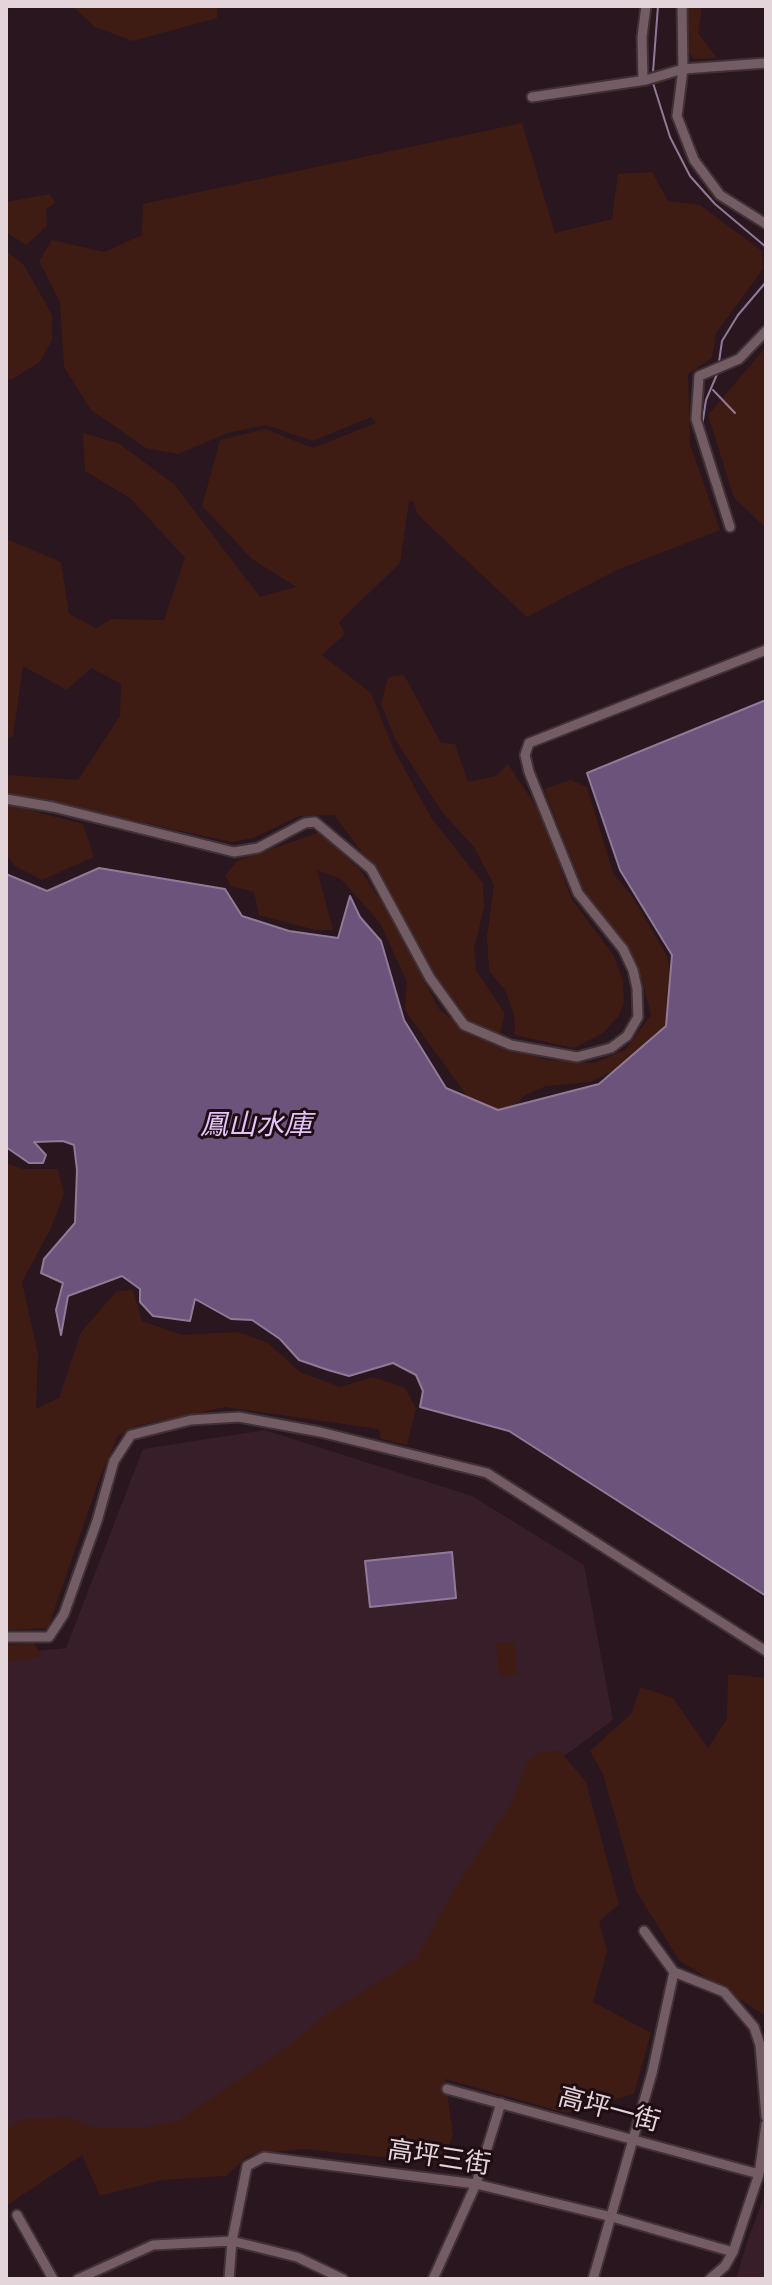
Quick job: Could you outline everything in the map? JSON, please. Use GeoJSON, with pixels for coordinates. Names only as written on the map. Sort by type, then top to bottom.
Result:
{"type":"FeatureCollection","features":[{"type":"Feature","properties":{"kind":"street"},"geometry":{"type":"LineString","coordinates":[[644,80],[642,37],[646,6]]}},
{"type":"Feature","properties":{"kind":"street"},"geometry":{"type":"LineString","coordinates":[[682,6],[683,69],[677,116],[694,160],[720,195],[766,224]]}},
{"type":"Feature","properties":{"kind":"street"},"geometry":{"type":"LineString","coordinates":[[532,97],[644,80],[683,69],[766,63]]}},
{"type":"Feature","properties":{"kind":"street"},"geometry":{"type":"LineString","coordinates":[[730,527],[696,419],[699,376],[739,359],[766,331]]}},
{"type":"Feature","properties":{"kind":"street"},"geometry":{"type":"LineString","coordinates":[[6,799],[53,807],[234,852],[258,848],[305,823],[315,822],[371,869],[430,978],[464,1025],[501,1042],[577,1057],[611,1048],[627,1036],[638,1017],[637,988],[623,949],[578,893],[529,772],[525,755],[529,743],[766,650]]}},
{"type":"Feature","properties":{"kind":"street"},"geometry":{"type":"LineString","coordinates":[[6,1637],[49,1637],[57,1626],[97,1521],[114,1461],[131,1435],[191,1420],[239,1417],[320,1432],[487,1473],[766,1651]]}},
{"type":"Feature","properties":{"kind":"street"},"geometry":{"type":"LineString","coordinates":[[644,1931],[674,1972],[724,1992],[754,2027],[760,2045],[766,2117]]}},
{"type":"Feature","properties":{"kind":"street"},"geometry":{"type":"LineString","coordinates":[[593,2279],[652,2073],[674,1972]]}},
{"type":"Feature","properties":{"kind":"street","name":"高坪一街"},"geometry":{"type":"LineString","coordinates":[[447,2089],[759,2174]]}},
{"type":"Feature","properties":{"kind":"street"},"geometry":{"type":"LineString","coordinates":[[433,2279],[476,2184],[501,2103]]}},
{"type":"Feature","properties":{"kind":"street"},"geometry":{"type":"LineString","coordinates":[[710,2279],[725,2266],[733,2252],[759,2174],[766,2124]]}},
{"type":"Feature","properties":{"kind":"street","name":"高坪三街"},"geometry":{"type":"LineString","coordinates":[[229,2279],[232,2241],[247,2166],[264,2157],[476,2184],[612,2217],[733,2252]]}},
{"type":"Feature","properties":{"kind":"street"},"geometry":{"type":"LineString","coordinates":[[17,2215],[53,2279]]}},
{"type":"Feature","properties":{"kind":"street"},"geometry":{"type":"LineString","coordinates":[[78,2279],[153,2245],[232,2241],[297,2257],[343,2279]]}},
{"type":"Feature","properties":{"kind":"shaded area"},"geometry":{"type":"Polygon","coordinates":[[[72,6],[217,6],[217,18],[133,41],[95,27],[72,6]]]}},
{"type":"Feature","properties":{"kind":"shaded area"},"geometry":{"type":"Polygon","coordinates":[[[684,6],[702,6],[698,33],[717,58],[694,59],[687,50],[684,6]]]}},
{"type":"Feature","properties":{"kind":"shaded area"},"geometry":{"type":"Polygon","coordinates":[[[522,123],[555,233],[612,219],[618,174],[652,172],[668,201],[700,205],[762,251],[763,269],[716,333],[712,358],[688,374],[690,444],[720,530],[617,570],[527,617],[418,515],[413,501],[409,502],[400,563],[339,622],[345,634],[322,655],[371,693],[394,750],[432,819],[483,883],[484,907],[474,949],[476,970],[505,1014],[499,1037],[468,1022],[440,984],[382,879],[334,815],[299,816],[253,838],[231,842],[6,792],[7,775],[78,780],[120,716],[121,684],[91,668],[67,690],[23,666],[13,736],[6,739],[6,539],[61,562],[69,614],[96,628],[112,619],[164,620],[185,558],[130,498],[85,471],[83,433],[118,443],[174,484],[260,597],[296,587],[252,559],[202,506],[220,440],[265,429],[313,448],[376,423],[371,417],[313,441],[266,425],[228,433],[178,454],[146,448],[91,410],[64,367],[60,302],[39,261],[52,240],[104,252],[142,235],[143,204],[522,123]]]}},
{"type":"Feature","properties":{"kind":"shaded area"},"geometry":{"type":"Polygon","coordinates":[[[50,194],[55,203],[46,209],[47,226],[26,245],[6,232],[6,202],[50,194]]]}},
{"type":"Feature","properties":{"kind":"shaded area"},"geometry":{"type":"Polygon","coordinates":[[[6,251],[24,265],[52,315],[52,340],[40,362],[11,380],[6,378],[6,251]]]}},
{"type":"Feature","properties":{"kind":"shaded area"},"geometry":{"type":"Polygon","coordinates":[[[766,347],[766,528],[734,498],[708,415],[766,347]]]}},
{"type":"Feature","properties":{"kind":"shaded area"},"geometry":{"type":"Polygon","coordinates":[[[404,675],[441,743],[455,744],[468,782],[496,776],[508,764],[541,814],[571,898],[614,956],[623,981],[624,1003],[618,1017],[603,1033],[574,1048],[515,1035],[514,1014],[505,990],[489,971],[487,936],[494,885],[474,847],[442,812],[395,739],[381,704],[388,677],[404,675]]]}},
{"type":"Feature","properties":{"kind":"shaded area"},"geometry":{"type":"Polygon","coordinates":[[[571,780],[587,787],[613,873],[632,896],[667,956],[677,1011],[647,1053],[591,1082],[546,1086],[525,1095],[505,1119],[477,1110],[405,1010],[407,982],[380,923],[341,879],[317,870],[333,930],[315,930],[259,915],[254,892],[231,886],[225,875],[237,861],[320,832],[361,871],[389,913],[439,1009],[474,1037],[548,1060],[594,1063],[625,1050],[651,1015],[638,965],[585,894],[544,789],[571,780]]]}},
{"type":"Feature","properties":{"kind":"shaded area"},"geometry":{"type":"Polygon","coordinates":[[[6,806],[83,824],[94,857],[42,880],[15,866],[6,855],[6,806]]]}},
{"type":"Feature","properties":{"kind":"shaded area"},"geometry":{"type":"Polygon","coordinates":[[[6,1163],[23,1169],[58,1169],[64,1194],[51,1228],[22,1282],[38,1354],[36,1409],[59,1398],[81,1332],[117,1291],[133,1290],[142,1321],[182,1335],[238,1332],[268,1343],[300,1372],[340,1387],[373,1377],[405,1388],[416,1408],[407,1445],[381,1439],[379,1429],[225,1407],[136,1426],[118,1436],[100,1477],[48,1628],[6,1630],[6,1163]]]}},
{"type":"Feature","properties":{"kind":"shaded area"},"geometry":{"type":"Polygon","coordinates":[[[265,1430],[472,1496],[584,1565],[613,1720],[536,1777],[450,1976],[171,2140],[89,2145],[6,2183],[6,1654],[66,1648],[143,1449],[265,1430]]]}},
{"type":"Feature","properties":{"kind":"shaded area"},"geometry":{"type":"Polygon","coordinates":[[[514,1642],[517,1674],[499,1676],[496,1643],[514,1642]]]}},
{"type":"Feature","properties":{"kind":"shaded area"},"geometry":{"type":"Polygon","coordinates":[[[34,1643],[42,1657],[6,1662],[6,1645],[34,1643]]]}},
{"type":"Feature","properties":{"kind":"shaded area"},"geometry":{"type":"Polygon","coordinates":[[[728,1674],[766,1678],[766,2016],[679,1960],[636,1891],[603,1774],[590,1751],[632,1713],[640,1687],[673,1698],[708,1748],[727,1719],[728,1674]]]}},
{"type":"Feature","properties":{"kind":"shaded area"},"geometry":{"type":"Polygon","coordinates":[[[559,1750],[586,1782],[619,1904],[599,1922],[607,1951],[593,2002],[651,2033],[634,2094],[566,2113],[445,2079],[453,2135],[442,2163],[303,2149],[249,2155],[226,2176],[162,2180],[100,2196],[82,2155],[6,2206],[6,2130],[23,2119],[70,2117],[93,2127],[150,2127],[179,2120],[293,2043],[326,2014],[416,1958],[458,1883],[510,1805],[527,1762],[541,1752],[559,1750]]]}},
{"type":"Feature","properties":{"kind":"shaded area"},"geometry":{"type":"Polygon","coordinates":[[[766,2191],[766,2279],[736,2279],[746,2245],[766,2191]]]}},
{"type":"Feature","properties":{"kind":"water","name":"鳳山水庫"},"geometry":{"type":"Polygon","coordinates":[[[766,700],[766,1596],[509,1431],[420,1407],[423,1391],[416,1375],[393,1363],[349,1376],[328,1370],[299,1360],[280,1339],[252,1320],[231,1319],[195,1299],[190,1321],[153,1316],[140,1302],[140,1289],[122,1276],[68,1296],[61,1335],[56,1310],[63,1283],[41,1273],[44,1259],[75,1223],[77,1170],[74,1145],[63,1141],[34,1142],[46,1155],[43,1163],[29,1163],[6,1147],[6,874],[47,891],[99,868],[225,889],[242,916],[289,931],[338,938],[350,896],[360,917],[381,941],[404,1020],[446,1088],[498,1110],[599,1084],[666,1026],[672,955],[620,870],[587,773],[766,700]]]}},
{"type":"Feature","properties":{"kind":"water"},"geometry":{"type":"Polygon","coordinates":[[[452,1552],[456,1598],[370,1607],[365,1561],[452,1552]]]}},
{"type":"Feature","properties":{"kind":"waterway"},"geometry":{"type":"LineString","coordinates":[[653,72],[658,6]]}},
{"type":"Feature","properties":{"kind":"waterway"},"geometry":{"type":"LineString","coordinates":[[653,83],[670,137],[690,176],[715,204],[766,247]]}},
{"type":"Feature","properties":{"kind":"waterway"},"geometry":{"type":"LineString","coordinates":[[719,362],[722,341],[738,315],[766,282]]}},
{"type":"Feature","properties":{"kind":"waterway"},"geometry":{"type":"LineString","coordinates":[[702,426],[706,400],[718,372]]}},
{"type":"Feature","properties":{"kind":"waterway"},"geometry":{"type":"LineString","coordinates":[[713,390],[735,413]]}},
{"type":"Feature","properties":{"kind":"waterway"},"geometry":{"type":"LineString","coordinates":[[721,485],[726,498]]}}]}
